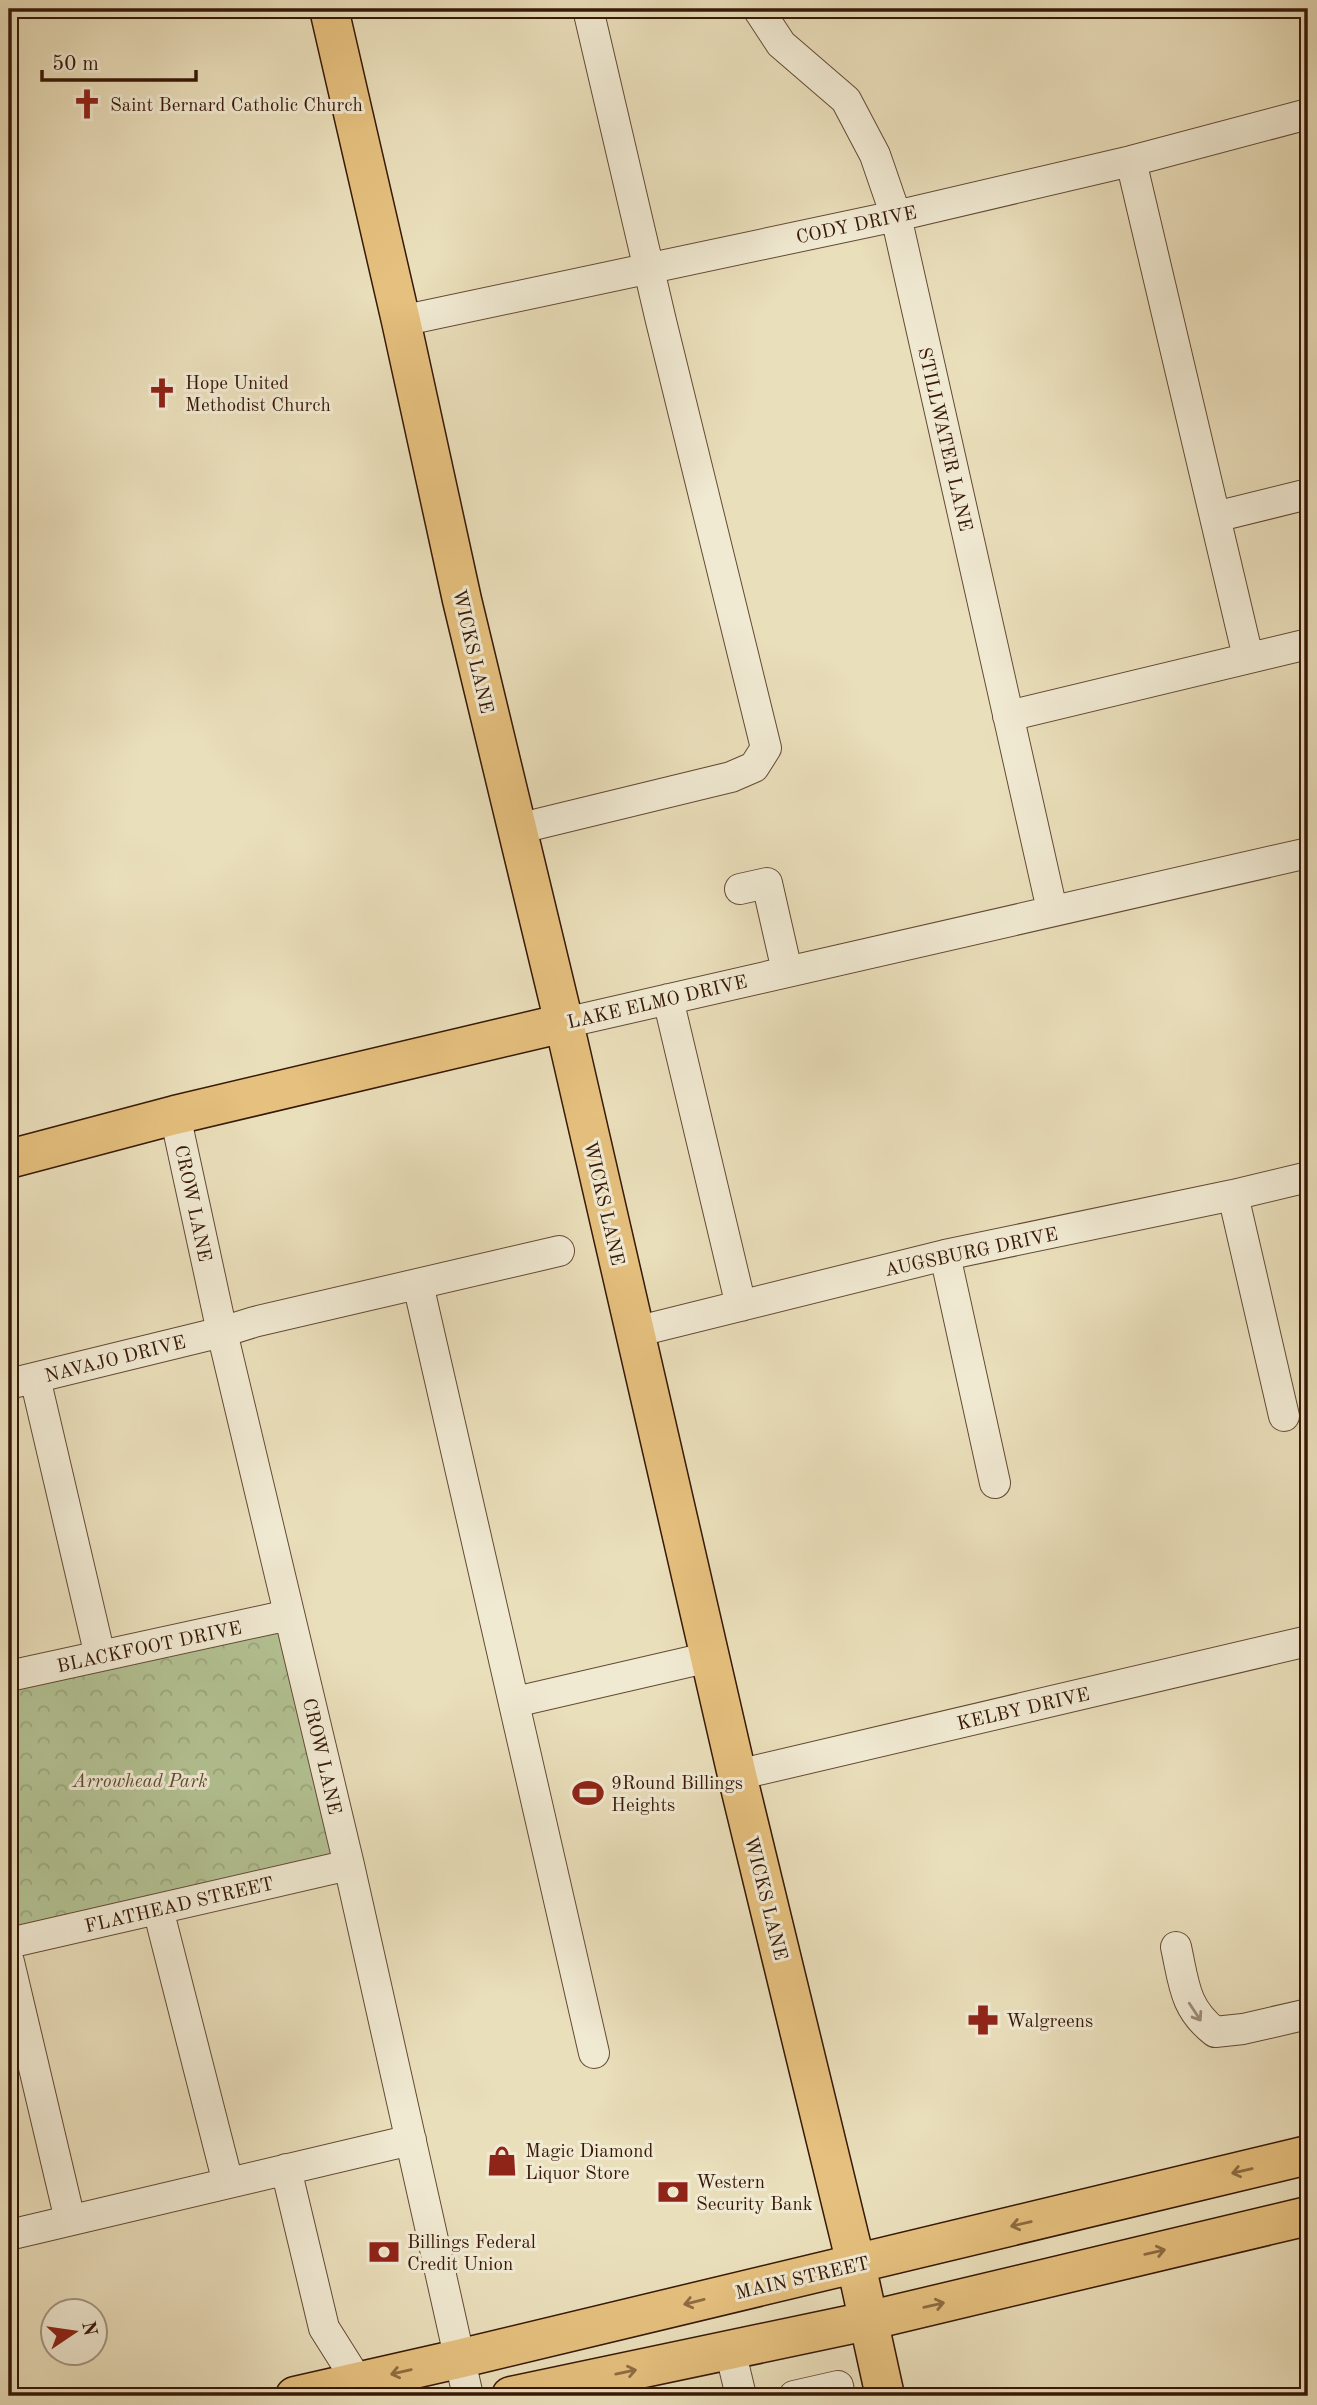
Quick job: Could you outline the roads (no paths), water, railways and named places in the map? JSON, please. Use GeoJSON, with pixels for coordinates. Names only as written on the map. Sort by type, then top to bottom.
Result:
{"type":"FeatureCollection","features":[{"type":"Feature","properties":{"kind":"main road","name":"WICKS LANE"},"geometry":{"type":"LineString","coordinates":[[329,9],[462,600],[564,1023],[737,1775],[856,2264],[885,2396]]}},
{"type":"Feature","properties":{"kind":"main road","name":"LAKE ELMO DRIVE"},"geometry":{"type":"LineString","coordinates":[[9,1158],[175,1115],[564,1023]]}},
{"type":"Feature","properties":{"kind":"main road","name":"MAIN STREET"},"geometry":{"type":"LineString","coordinates":[[295,2396],[1308,2155]]}},
{"type":"Feature","properties":{"kind":"main road"},"geometry":{"type":"LineString","coordinates":[[511,2396],[867,2321],[1308,2216]]}},
{"type":"Feature","properties":{"kind":"street"},"geometry":{"type":"LineString","coordinates":[[517,828],[731,776],[754,767],[766,747],[588,9]]}},
{"type":"Feature","properties":{"kind":"street","name":"STILLWATER LANE"},"geometry":{"type":"LineString","coordinates":[[758,9],[781,44],[846,100],[875,155],[896,216],[1052,910]]}},
{"type":"Feature","properties":{"kind":"street","name":"CODY DRIVE"},"geometry":{"type":"LineString","coordinates":[[401,321],[896,216],[1132,161],[1308,114]]}},
{"type":"Feature","properties":{"kind":"street"},"geometry":{"type":"LineString","coordinates":[[1132,161],[1248,657]]}},
{"type":"Feature","properties":{"kind":"street"},"geometry":{"type":"LineString","coordinates":[[1215,517],[1308,494]]}},
{"type":"Feature","properties":{"kind":"street"},"geometry":{"type":"LineString","coordinates":[[1008,716],[1308,643]]}},
{"type":"Feature","properties":{"kind":"street","name":"LAKE ELMO DRIVE"},"geometry":{"type":"LineString","coordinates":[[564,1023],[1308,853]]}},
{"type":"Feature","properties":{"kind":"street"},"geometry":{"type":"LineString","coordinates":[[740,890],[767,883],[786,971]]}},
{"type":"Feature","properties":{"kind":"street"},"geometry":{"type":"LineString","coordinates":[[668,999],[741,1306]]}},
{"type":"Feature","properties":{"kind":"street","name":"CROW LANE"},"geometry":{"type":"LineString","coordinates":[[175,1115],[222,1332],[349,1865],[468,2396]]}},
{"type":"Feature","properties":{"kind":"street","name":"AUGSBURG DRIVE"},"geometry":{"type":"LineString","coordinates":[[635,1332],[945,1255],[1308,1177]]}},
{"type":"Feature","properties":{"kind":"street"},"geometry":{"type":"LineString","coordinates":[[1233,1195],[1284,1416]]}},
{"type":"Feature","properties":{"kind":"street","name":"NAVAJO DRIVE"},"geometry":{"type":"LineString","coordinates":[[22,1381],[222,1332],[254,1321],[559,1251]]}},
{"type":"Feature","properties":{"kind":"street"},"geometry":{"type":"LineString","coordinates":[[945,1255],[995,1483]]}},
{"type":"Feature","properties":{"kind":"street"},"geometry":{"type":"LineString","coordinates":[[418,1283],[593,2053]]}},
{"type":"Feature","properties":{"kind":"street"},"geometry":{"type":"LineString","coordinates":[[22,1381],[100,1656]]}},
{"type":"Feature","properties":{"kind":"street","name":"BLACKFOOT DRIVE"},"geometry":{"type":"LineString","coordinates":[[9,1676],[289,1615]]}},
{"type":"Feature","properties":{"kind":"street","name":"KELBY DRIVE"},"geometry":{"type":"LineString","coordinates":[[737,1775],[1308,1640]]}},
{"type":"Feature","properties":{"kind":"street"},"geometry":{"type":"LineString","coordinates":[[515,1702],[710,1657]]}},
{"type":"Feature","properties":{"kind":"street","name":"FLATHEAD STREET"},"geometry":{"type":"LineString","coordinates":[[9,1943],[349,1865]]}},
{"type":"Feature","properties":{"kind":"street"},"geometry":{"type":"LineString","coordinates":[[158,1909],[228,2183]]}},
{"type":"Feature","properties":{"kind":"street"},"geometry":{"type":"LineString","coordinates":[[1176,1947],[1189,2003],[1202,2022],[1215,2032],[1243,2029],[1308,2014]]}},
{"type":"Feature","properties":{"kind":"street"},"geometry":{"type":"LineString","coordinates":[[9,1962],[70,2220]]}},
{"type":"Feature","properties":{"kind":"street"},"geometry":{"type":"LineString","coordinates":[[9,2235],[411,2140]]}},
{"type":"Feature","properties":{"kind":"street"},"geometry":{"type":"LineString","coordinates":[[286,2169],[324,2328],[358,2382]]}},
{"type":"Feature","properties":{"kind":"street"},"geometry":{"type":"LineString","coordinates":[[730,2350],[741,2396]]}},
{"type":"Feature","properties":{"kind":"street"},"geometry":{"type":"LineString","coordinates":[[794,2396],[838,2386],[841,2396]]}},
{"type":"Feature","properties":{"kind":"place","name":"Saint Bernard Catholic Church"},"geometry":{"type":"Point","coordinates":[87,104]}},
{"type":"Feature","properties":{"kind":"place","name":"Hope United Methodist Church"},"geometry":{"type":"Point","coordinates":[162,393]}},
{"type":"Feature","properties":{"kind":"place","name":"9Round Billings Heights"},"geometry":{"type":"Point","coordinates":[588,1793]}},
{"type":"Feature","properties":{"kind":"place","name":"Walgreens"},"geometry":{"type":"Point","coordinates":[983,2020]}},
{"type":"Feature","properties":{"kind":"place","name":"Magic Diamond Liquor Store"},"geometry":{"type":"Point","coordinates":[502,2161]}},
{"type":"Feature","properties":{"kind":"place","name":"Western Security Bank"},"geometry":{"type":"Point","coordinates":[673,2192]}},
{"type":"Feature","properties":{"kind":"place","name":"Billings Federal Credit Union"},"geometry":{"type":"Point","coordinates":[384,2252]}},
{"type":"Feature","properties":{"kind":"park label","name":"Arrowhead Park"},"geometry":{"type":"Point","coordinates":[140,1780]}}]}
